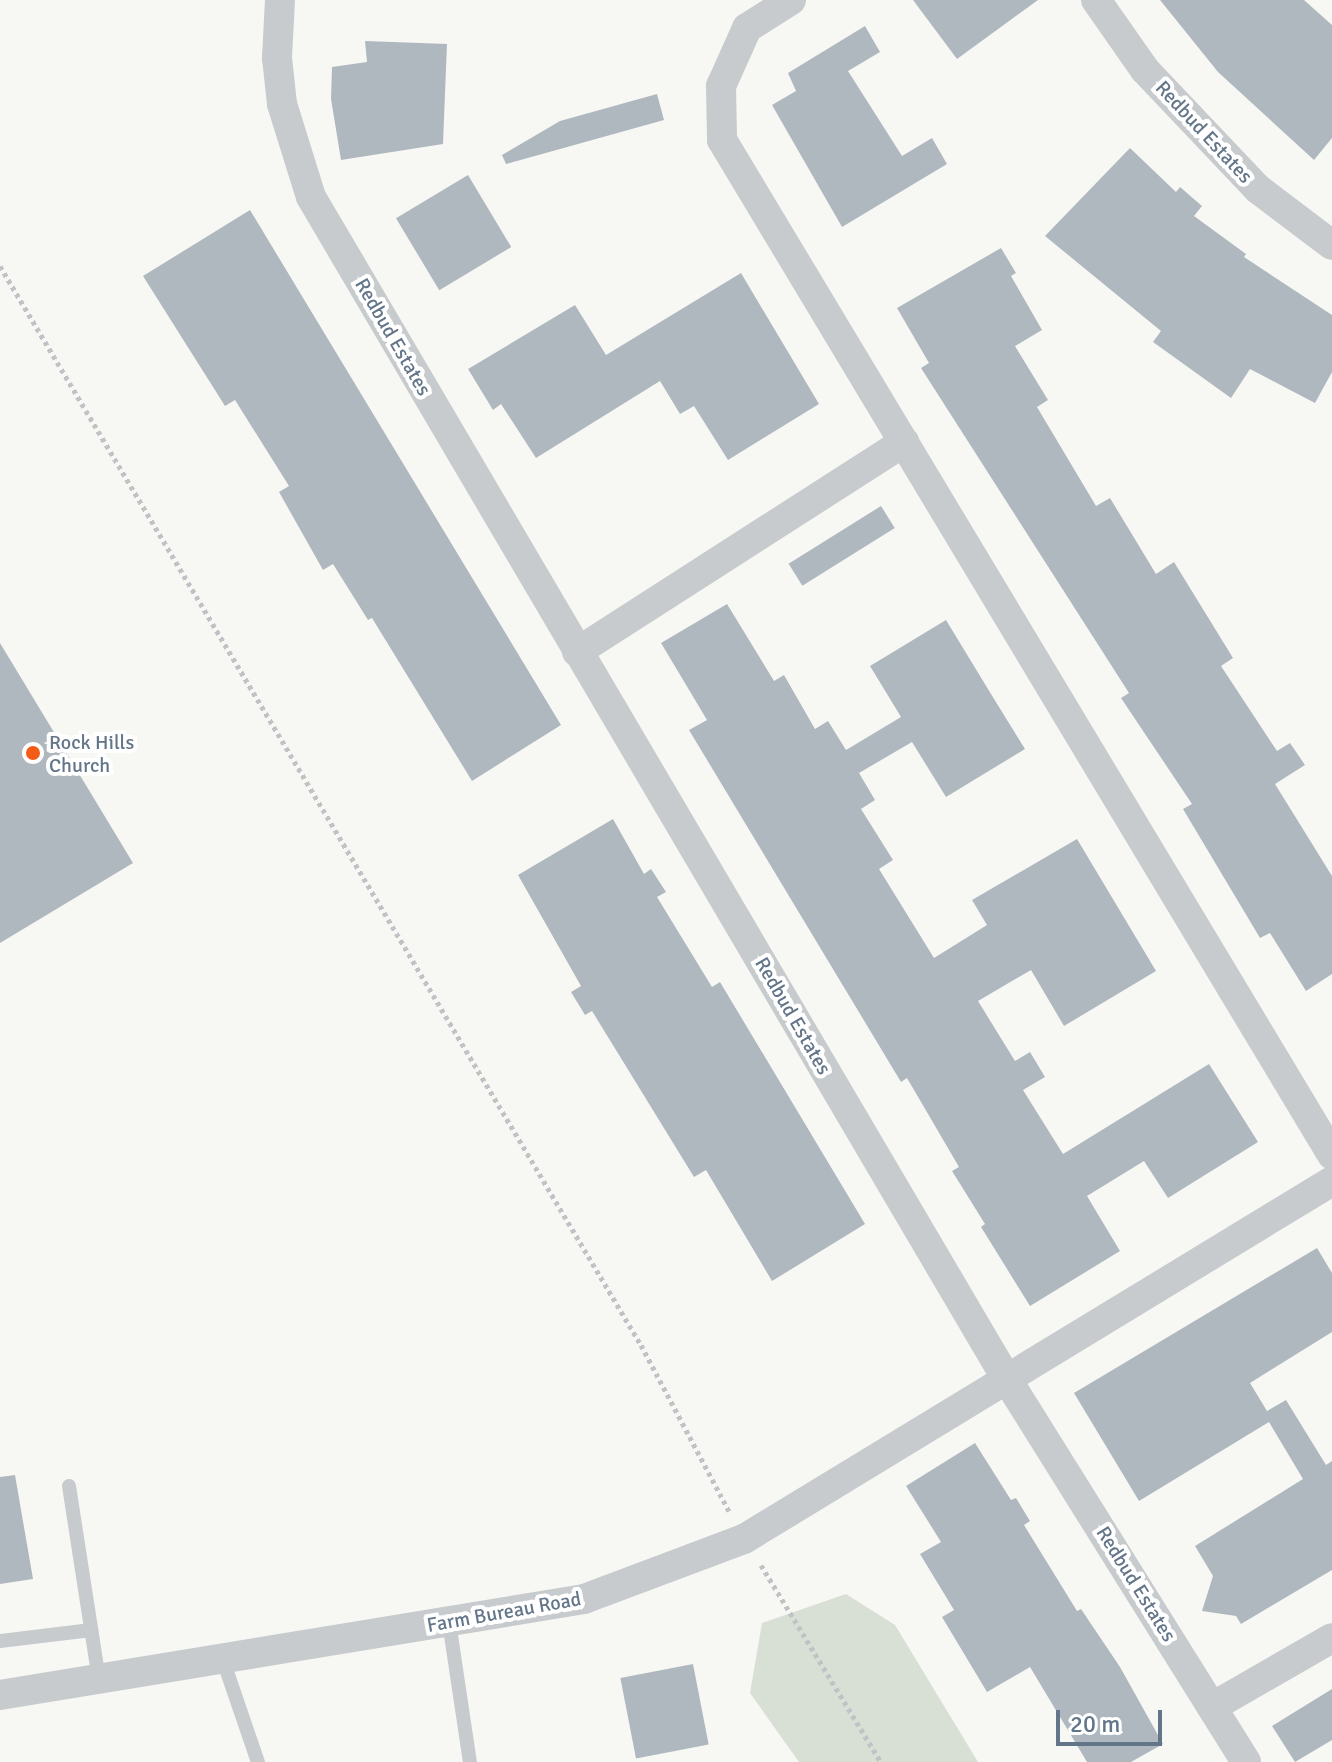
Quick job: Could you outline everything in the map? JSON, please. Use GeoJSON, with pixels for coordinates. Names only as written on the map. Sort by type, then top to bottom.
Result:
{"type":"FeatureCollection","features":[{"type":"Feature","properties":{"kind":"street","name":"Redbud Estates"},"geometry":{"type":"LineString","coordinates":[[280,0],[277,58],[282,104],[311,197],[1008,1381],[1246,1762]]}},
{"type":"Feature","properties":{"kind":"street"},"geometry":{"type":"LineString","coordinates":[[791,0],[747,28],[721,86],[722,140],[1332,1155]]}},
{"type":"Feature","properties":{"kind":"street","name":"Redbud Estates"},"geometry":{"type":"LineString","coordinates":[[1096,0],[1145,70],[1258,189],[1332,245]]}},
{"type":"Feature","properties":{"kind":"street"},"geometry":{"type":"LineString","coordinates":[[577,652],[904,442]]}},
{"type":"Feature","properties":{"kind":"street"},"geometry":{"type":"LineString","coordinates":[[1008,1381],[1332,1181]]}},
{"type":"Feature","properties":{"kind":"street","name":"Farm Bureau Road"},"geometry":{"type":"LineString","coordinates":[[0,1695],[584,1599],[744,1539],[1008,1381]]}},
{"type":"Feature","properties":{"kind":"street"},"geometry":{"type":"LineString","coordinates":[[1212,1707],[1332,1638]]}},
{"type":"Feature","properties":{"kind":"lane"},"geometry":{"type":"LineString","coordinates":[[69,1486],[99,1679]]}},
{"type":"Feature","properties":{"kind":"lane"},"geometry":{"type":"LineString","coordinates":[[449,1622],[470,1762]]}},
{"type":"Feature","properties":{"kind":"lane"},"geometry":{"type":"LineString","coordinates":[[0,1641],[91,1630]]}},
{"type":"Feature","properties":{"kind":"lane"},"geometry":{"type":"LineString","coordinates":[[223,1660],[258,1762]]}},
{"type":"Feature","properties":{"kind":"path"},"geometry":{"type":"LineString","coordinates":[[0,266],[641,1345],[744,1539],[881,1762]]}},
{"type":"Feature","properties":{"kind":"shaded area"},"geometry":{"type":"Polygon","coordinates":[[[846,1594],[895,1625],[978,1762],[799,1762],[750,1693],[762,1623],[846,1594]]]}},
{"type":"Feature","properties":{"kind":"building"},"geometry":{"type":"Polygon","coordinates":[[[913,0],[1038,0],[957,59],[913,0]]]}},
{"type":"Feature","properties":{"kind":"building"},"geometry":{"type":"Polygon","coordinates":[[[1160,0],[1304,0],[1332,25],[1332,138],[1314,160],[1218,72],[1160,0]]]}},
{"type":"Feature","properties":{"kind":"building"},"geometry":{"type":"Polygon","coordinates":[[[865,26],[880,52],[848,71],[902,156],[932,138],[947,164],[842,227],[772,105],[796,91],[788,73],[865,26]]]}},
{"type":"Feature","properties":{"kind":"building"},"geometry":{"type":"Polygon","coordinates":[[[365,41],[447,44],[443,144],[341,160],[331,99],[332,67],[367,62],[365,41]]]}},
{"type":"Feature","properties":{"kind":"building"},"geometry":{"type":"Polygon","coordinates":[[[657,94],[664,120],[506,164],[502,155],[560,121],[657,94]]]}},
{"type":"Feature","properties":{"kind":"building"},"geometry":{"type":"Polygon","coordinates":[[[1130,148],[1176,192],[1180,187],[1202,206],[1194,216],[1246,254],[1244,257],[1332,315],[1332,372],[1315,403],[1250,369],[1231,398],[1153,342],[1161,331],[1045,236],[1130,148]]]}},
{"type":"Feature","properties":{"kind":"building"},"geometry":{"type":"Polygon","coordinates":[[[468,175],[511,247],[439,290],[396,218],[468,175]]]}},
{"type":"Feature","properties":{"kind":"building"},"geometry":{"type":"Polygon","coordinates":[[[250,210],[561,725],[472,781],[372,618],[368,620],[333,564],[323,570],[279,492],[289,486],[235,400],[225,406],[143,276],[250,210]]]}},
{"type":"Feature","properties":{"kind":"building"},"geometry":{"type":"Polygon","coordinates":[[[1001,248],[1016,273],[1011,276],[1042,330],[1015,346],[1048,400],[1037,407],[1096,506],[1110,498],[1156,574],[1174,562],[1233,658],[1221,666],[1277,751],[1290,743],[1305,765],[1275,784],[1332,876],[1332,974],[1306,991],[1270,933],[1260,938],[1183,809],[1192,804],[1121,698],[1129,693],[921,368],[929,363],[897,308],[1001,248]]]}},
{"type":"Feature","properties":{"kind":"building"},"geometry":{"type":"Polygon","coordinates":[[[741,273],[819,404],[728,460],[694,406],[680,414],[660,381],[536,458],[501,404],[493,410],[468,369],[575,305],[606,355],[741,273]]]}},
{"type":"Feature","properties":{"kind":"building"},"geometry":{"type":"Polygon","coordinates":[[[881,506],[895,528],[802,586],[789,564],[881,506]]]}},
{"type":"Feature","properties":{"kind":"building"},"geometry":{"type":"Polygon","coordinates":[[[727,604],[774,681],[784,675],[815,729],[828,721],[846,750],[901,717],[870,666],[946,620],[1025,749],[946,797],[912,742],[859,773],[875,800],[861,809],[893,860],[879,869],[934,958],[987,925],[972,900],[1077,839],[1156,971],[1064,1026],[1031,970],[978,1001],[1015,1061],[1030,1052],[1045,1077],[1023,1090],[1063,1154],[1209,1064],[1258,1142],[1168,1198],[1144,1161],[1087,1196],[1120,1251],[1030,1306],[981,1227],[985,1224],[952,1171],[959,1167],[907,1078],[901,1082],[689,730],[707,720],[661,643],[727,604]]]}},
{"type":"Feature","properties":{"kind":"building","name":"Rock Hills Church"},"geometry":{"type":"Polygon","coordinates":[[[0,643],[133,863],[0,943],[0,643]]]}},
{"type":"Feature","properties":{"kind":"building"},"geometry":{"type":"Polygon","coordinates":[[[613,819],[644,874],[651,869],[666,892],[657,897],[712,987],[720,982],[865,1224],[772,1281],[706,1170],[694,1177],[592,1011],[585,1015],[571,992],[581,986],[518,875],[613,819]]]}},
{"type":"Feature","properties":{"kind":"building"},"geometry":{"type":"Polygon","coordinates":[[[1317,1248],[1332,1273],[1332,1332],[1250,1383],[1267,1411],[1286,1400],[1326,1465],[1332,1461],[1332,1570],[1241,1624],[1236,1616],[1202,1611],[1213,1576],[1195,1546],[1303,1479],[1269,1422],[1139,1501],[1074,1393],[1317,1248]]]}},
{"type":"Feature","properties":{"kind":"building"},"geometry":{"type":"Polygon","coordinates":[[[975,1443],[1011,1500],[1016,1498],[1030,1521],[1024,1525],[1077,1611],[1081,1609],[1120,1667],[1163,1744],[1131,1762],[1087,1762],[1030,1667],[987,1692],[942,1617],[954,1610],[920,1554],[941,1542],[906,1486],[975,1443]]]}},
{"type":"Feature","properties":{"kind":"building"},"geometry":{"type":"Polygon","coordinates":[[[15,1475],[33,1579],[0,1584],[0,1477],[15,1475]]]}},
{"type":"Feature","properties":{"kind":"building"},"geometry":{"type":"Polygon","coordinates":[[[693,1664],[709,1744],[636,1759],[620,1678],[693,1664]]]}},
{"type":"Feature","properties":{"kind":"building"},"geometry":{"type":"Polygon","coordinates":[[[1332,1689],[1332,1740],[1295,1762],[1272,1726],[1332,1689]]]}},
{"type":"Feature","properties":{"kind":"place","name":"Rock Hills Church"},"geometry":{"type":"Point","coordinates":[33,753]}}]}
